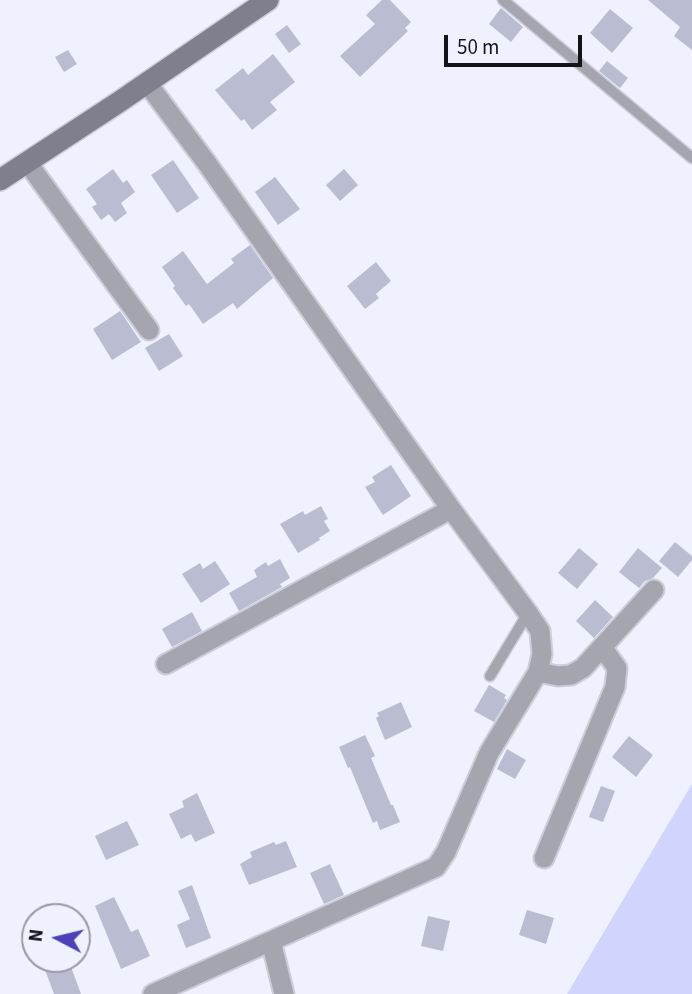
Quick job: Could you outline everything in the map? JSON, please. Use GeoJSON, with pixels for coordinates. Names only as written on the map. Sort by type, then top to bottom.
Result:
{"type":"FeatureCollection","features":[{"type":"Feature","properties":{"kind":"main road"},"geometry":{"type":"LineString","coordinates":[[0,180],[268,0]]}},
{"type":"Feature","properties":{"kind":"street"},"geometry":{"type":"LineString","coordinates":[[147,83],[528,613],[540,631],[542,641],[538,672],[489,753],[446,852],[436,867],[271,941],[182,988],[153,994]]}},
{"type":"Feature","properties":{"kind":"street"},"geometry":{"type":"LineString","coordinates":[[27,162],[149,330]]}},
{"type":"Feature","properties":{"kind":"street"},"geometry":{"type":"LineString","coordinates":[[166,663],[451,509]]}},
{"type":"Feature","properties":{"kind":"street"},"geometry":{"type":"LineString","coordinates":[[538,672],[558,676],[571,675],[583,668],[654,590]]}},
{"type":"Feature","properties":{"kind":"street"},"geometry":{"type":"LineString","coordinates":[[544,858],[615,687],[617,668],[602,647]]}},
{"type":"Feature","properties":{"kind":"street"},"geometry":{"type":"LineString","coordinates":[[271,941],[284,994]]}},
{"type":"Feature","properties":{"kind":"lane"},"geometry":{"type":"LineString","coordinates":[[503,0],[692,158]]}},
{"type":"Feature","properties":{"kind":"lane"},"geometry":{"type":"LineString","coordinates":[[490,676],[528,613]]}},
{"type":"Feature","properties":{"kind":"shaded area"},"geometry":{"type":"Polygon","coordinates":[[[692,784],[692,994],[567,994],[692,784]]]}},
{"type":"Feature","properties":{"kind":"building"},"geometry":{"type":"Polygon","coordinates":[[[382,0],[390,0],[411,22],[405,28],[408,31],[360,77],[340,56],[375,24],[366,15],[382,0]]]}},
{"type":"Feature","properties":{"kind":"building"},"geometry":{"type":"Polygon","coordinates":[[[648,0],[692,0],[692,50],[674,36],[680,27],[648,0]]]}},
{"type":"Feature","properties":{"kind":"building"},"geometry":{"type":"Polygon","coordinates":[[[501,8],[523,27],[511,42],[489,24],[501,8]]]}},
{"type":"Feature","properties":{"kind":"building"},"geometry":{"type":"Polygon","coordinates":[[[610,9],[633,28],[612,53],[590,33],[610,9]]]}},
{"type":"Feature","properties":{"kind":"building"},"geometry":{"type":"Polygon","coordinates":[[[287,25],[301,44],[289,53],[275,34],[287,25]]]}},
{"type":"Feature","properties":{"kind":"building"},"geometry":{"type":"Polygon","coordinates":[[[68,50],[77,64],[64,72],[55,57],[68,50]]]}},
{"type":"Feature","properties":{"kind":"building"},"geometry":{"type":"Polygon","coordinates":[[[273,54],[295,82],[270,102],[277,110],[252,130],[215,90],[243,68],[248,75],[273,54]]]}},
{"type":"Feature","properties":{"kind":"building"},"geometry":{"type":"Polygon","coordinates":[[[607,61],[628,78],[620,88],[599,71],[607,61]]]}},
{"type":"Feature","properties":{"kind":"building"},"geometry":{"type":"Polygon","coordinates":[[[173,160],[199,198],[177,213],[151,175],[173,160]]]}},
{"type":"Feature","properties":{"kind":"building"},"geometry":{"type":"Polygon","coordinates":[[[113,169],[123,183],[127,180],[135,192],[121,203],[127,213],[115,222],[109,214],[101,220],[92,207],[97,204],[86,189],[113,169]]]}},
{"type":"Feature","properties":{"kind":"building"},"geometry":{"type":"Polygon","coordinates":[[[344,169],[358,185],[340,201],[326,185],[344,169]]]}},
{"type":"Feature","properties":{"kind":"building"},"geometry":{"type":"Polygon","coordinates":[[[275,177],[300,209],[278,225],[255,192],[275,177]]]}},
{"type":"Feature","properties":{"kind":"building"},"geometry":{"type":"Polygon","coordinates":[[[250,245],[273,278],[237,309],[233,303],[203,324],[173,288],[175,286],[162,267],[183,251],[207,284],[234,263],[231,259],[250,245]]]}},
{"type":"Feature","properties":{"kind":"building"},"geometry":{"type":"Polygon","coordinates":[[[376,262],[391,281],[376,294],[379,298],[365,309],[347,286],[376,262]]]}},
{"type":"Feature","properties":{"kind":"building"},"geometry":{"type":"Polygon","coordinates":[[[120,311],[141,342],[112,360],[93,329],[120,311]]]}},
{"type":"Feature","properties":{"kind":"building"},"geometry":{"type":"Polygon","coordinates":[[[169,334],[183,356],[159,371],[145,348],[169,334]]]}},
{"type":"Feature","properties":{"kind":"building"},"geometry":{"type":"Polygon","coordinates":[[[391,465],[411,496],[383,515],[365,487],[375,482],[372,477],[391,465]]]}},
{"type":"Feature","properties":{"kind":"building"},"geometry":{"type":"Polygon","coordinates":[[[321,506],[328,519],[324,521],[330,531],[298,553],[280,524],[303,511],[305,515],[321,506]]]}},
{"type":"Feature","properties":{"kind":"building"},"geometry":{"type":"Polygon","coordinates":[[[675,542],[692,556],[692,560],[678,577],[659,561],[675,542]]]}},
{"type":"Feature","properties":{"kind":"building"},"geometry":{"type":"Polygon","coordinates":[[[579,548],[598,564],[577,589],[558,573],[579,548]]]}},
{"type":"Feature","properties":{"kind":"building"},"geometry":{"type":"Polygon","coordinates":[[[638,548],[662,568],[639,588],[619,572],[638,548]]]}},
{"type":"Feature","properties":{"kind":"building"},"geometry":{"type":"Polygon","coordinates":[[[280,559],[290,578],[280,584],[282,587],[239,611],[229,593],[257,577],[254,570],[266,562],[268,566],[280,559]]]}},
{"type":"Feature","properties":{"kind":"building"},"geometry":{"type":"Polygon","coordinates":[[[215,561],[230,584],[201,603],[182,574],[200,563],[203,569],[215,561]]]}},
{"type":"Feature","properties":{"kind":"building"},"geometry":{"type":"Polygon","coordinates":[[[595,600],[613,617],[594,638],[576,621],[595,600]]]}},
{"type":"Feature","properties":{"kind":"building"},"geometry":{"type":"Polygon","coordinates":[[[192,612],[202,631],[172,647],[162,629],[192,612]]]}},
{"type":"Feature","properties":{"kind":"building"},"geometry":{"type":"Polygon","coordinates":[[[489,685],[506,695],[504,698],[507,700],[494,722],[474,711],[489,685]]]}},
{"type":"Feature","properties":{"kind":"building"},"geometry":{"type":"Polygon","coordinates":[[[401,702],[412,727],[385,740],[376,718],[379,716],[377,713],[401,702]]]}},
{"type":"Feature","properties":{"kind":"building"},"geometry":{"type":"Polygon","coordinates":[[[365,735],[375,756],[371,758],[400,822],[380,830],[377,821],[373,823],[339,747],[365,735]]]}},
{"type":"Feature","properties":{"kind":"building"},"geometry":{"type":"Polygon","coordinates":[[[629,736],[653,755],[636,777],[612,757],[629,736]]]}},
{"type":"Feature","properties":{"kind":"building"},"geometry":{"type":"Polygon","coordinates":[[[507,749],[526,760],[515,779],[497,769],[507,749]]]}},
{"type":"Feature","properties":{"kind":"building"},"geometry":{"type":"Polygon","coordinates":[[[601,786],[615,791],[603,822],[589,817],[601,786]]]}},
{"type":"Feature","properties":{"kind":"building"},"geometry":{"type":"Polygon","coordinates":[[[197,793],[215,833],[195,842],[191,834],[181,839],[169,814],[184,807],[182,801],[197,793]]]}},
{"type":"Feature","properties":{"kind":"building"},"geometry":{"type":"Polygon","coordinates":[[[127,821],[139,845],[106,860],[95,836],[127,821]]]}},
{"type":"Feature","properties":{"kind":"building"},"geometry":{"type":"Polygon","coordinates":[[[286,841],[297,867],[249,885],[240,864],[252,857],[250,852],[274,842],[276,845],[286,841]]]}},
{"type":"Feature","properties":{"kind":"building"},"geometry":{"type":"Polygon","coordinates":[[[330,864],[344,895],[324,904],[310,873],[330,864]]]}},
{"type":"Feature","properties":{"kind":"building"},"geometry":{"type":"Polygon","coordinates":[[[192,885],[211,938],[186,948],[177,925],[190,919],[178,891],[192,885]]]}},
{"type":"Feature","properties":{"kind":"building"},"geometry":{"type":"Polygon","coordinates":[[[114,897],[131,932],[138,929],[150,956],[121,969],[95,906],[114,897]]]}},
{"type":"Feature","properties":{"kind":"building"},"geometry":{"type":"Polygon","coordinates":[[[527,910],[554,918],[546,944],[519,935],[527,910]]]}},
{"type":"Feature","properties":{"kind":"building"},"geometry":{"type":"Polygon","coordinates":[[[428,916],[450,921],[443,951],[421,946],[428,916]]]}},
{"type":"Feature","properties":{"kind":"building"},"geometry":{"type":"Polygon","coordinates":[[[46,973],[73,973],[81,994],[54,994],[46,973]]]}}]}
